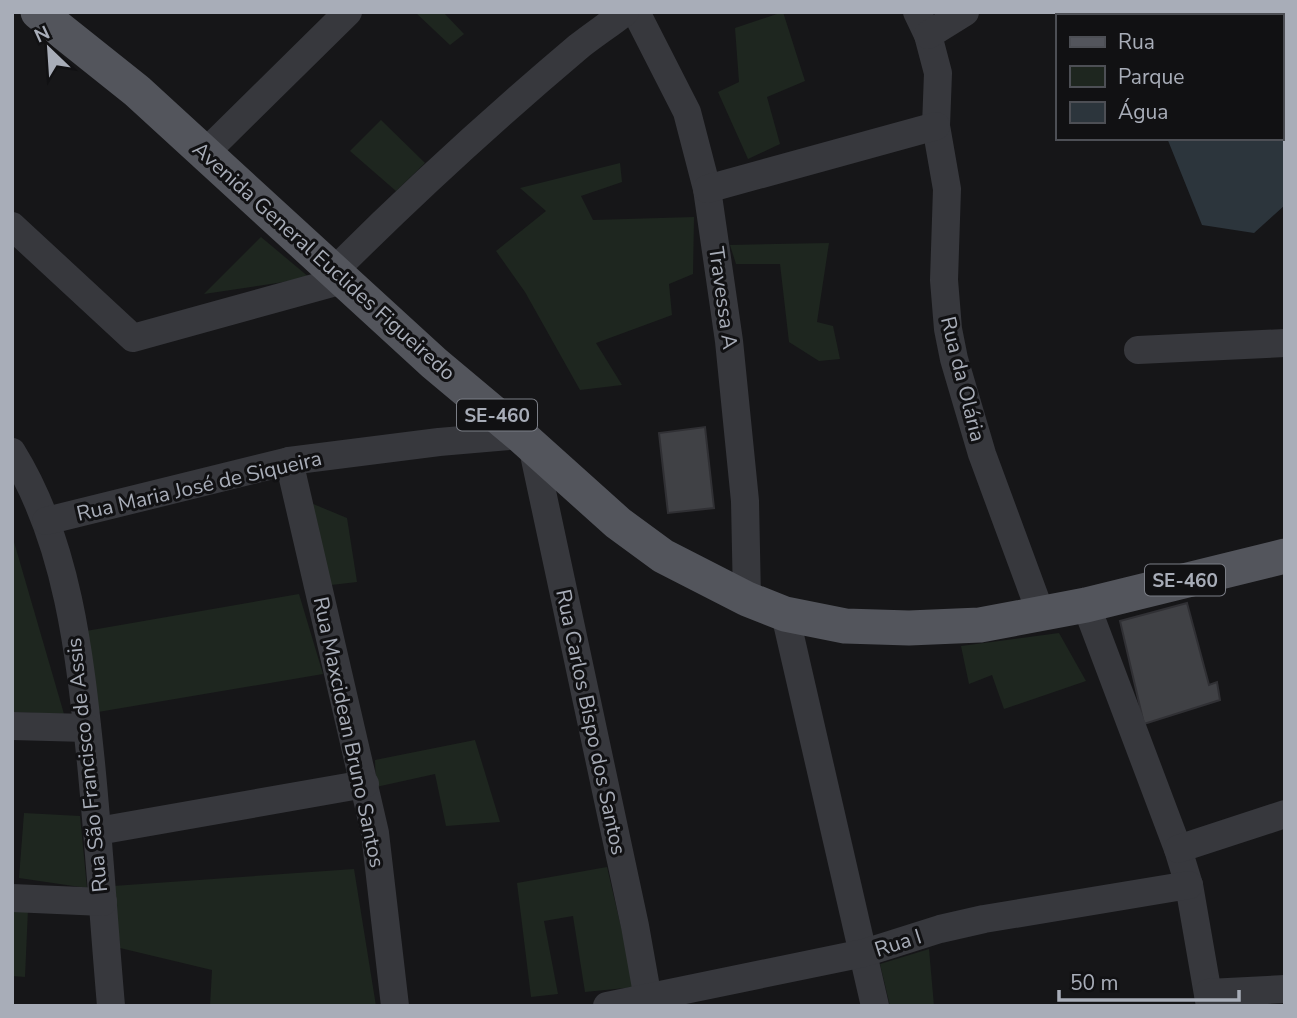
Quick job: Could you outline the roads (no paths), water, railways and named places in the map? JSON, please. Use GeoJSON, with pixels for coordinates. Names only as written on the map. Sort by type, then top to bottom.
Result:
{"type":"FeatureCollection","features":[{"type":"Feature","properties":{"kind":"main road","name":"Avenida General Euclides Figueiredo"},"geometry":{"type":"LineString","coordinates":[[41,13],[136,91],[434,363],[526,440],[618,523],[663,556],[747,599],[785,614],[845,626],[909,628],[980,625],[1086,605],[1285,556]]}},
{"type":"Feature","properties":{"kind":"street"},"geometry":{"type":"LineString","coordinates":[[205,153],[348,12]]}},
{"type":"Feature","properties":{"kind":"street"},"geometry":{"type":"LineString","coordinates":[[12,226],[133,338],[339,275],[383,222],[578,47],[625,12]]}},
{"type":"Feature","properties":{"kind":"street","name":"Travessa A"},"geometry":{"type":"LineString","coordinates":[[636,12],[687,112],[707,189],[729,341],[744,488],[747,599]]}},
{"type":"Feature","properties":{"kind":"street"},"geometry":{"type":"LineString","coordinates":[[923,24],[965,12]]}},
{"type":"Feature","properties":{"kind":"street","name":"Rua da Olária"},"geometry":{"type":"LineString","coordinates":[[923,24],[938,73],[936,126],[947,189],[944,280],[954,359],[982,454],[1041,614]]}},
{"type":"Feature","properties":{"kind":"street"},"geometry":{"type":"LineString","coordinates":[[707,189],[936,126]]}},
{"type":"Feature","properties":{"kind":"street"},"geometry":{"type":"LineString","coordinates":[[1138,350],[1285,343]]}},
{"type":"Feature","properties":{"kind":"street","name":"Rua Maria José de Siqueira"},"geometry":{"type":"LineString","coordinates":[[46,521],[289,461],[439,442],[526,440]]}},
{"type":"Feature","properties":{"kind":"street","name":"Rua Carlos Bispo dos Santos"},"geometry":{"type":"LineString","coordinates":[[526,440],[635,926],[648,999]]}},
{"type":"Feature","properties":{"kind":"street","name":"Rua São Francisco de Assis"},"geometry":{"type":"LineString","coordinates":[[12,452],[46,521],[61,568],[87,728],[98,831],[111,1006]]}},
{"type":"Feature","properties":{"kind":"street","name":"Rua Maxcidean Bruno Santos"},"geometry":{"type":"LineString","coordinates":[[289,461],[375,833],[395,1006]]}},
{"type":"Feature","properties":{"kind":"street"},"geometry":{"type":"LineString","coordinates":[[1086,605],[1178,849],[1189,885],[1209,1000],[1285,989]]}},
{"type":"Feature","properties":{"kind":"street"},"geometry":{"type":"LineString","coordinates":[[785,614],[875,1006]]}},
{"type":"Feature","properties":{"kind":"street"},"geometry":{"type":"LineString","coordinates":[[12,726],[87,728]]}},
{"type":"Feature","properties":{"kind":"street"},"geometry":{"type":"LineString","coordinates":[[98,831],[365,784]]}},
{"type":"Feature","properties":{"kind":"street"},"geometry":{"type":"LineString","coordinates":[[1178,849],[1285,814]]}},
{"type":"Feature","properties":{"kind":"street","name":"Rua I"},"geometry":{"type":"LineString","coordinates":[[607,1006],[864,953],[940,929],[984,919],[1189,885]]}},
{"type":"Feature","properties":{"kind":"street"},"geometry":{"type":"LineString","coordinates":[[12,898],[103,902]]}},
{"type":"Feature","properties":{"kind":"water"},"geometry":{"type":"Polygon","coordinates":[[[1285,52],[1285,205],[1254,233],[1202,225],[1168,140],[1283,140],[1285,52]]]}}]}
